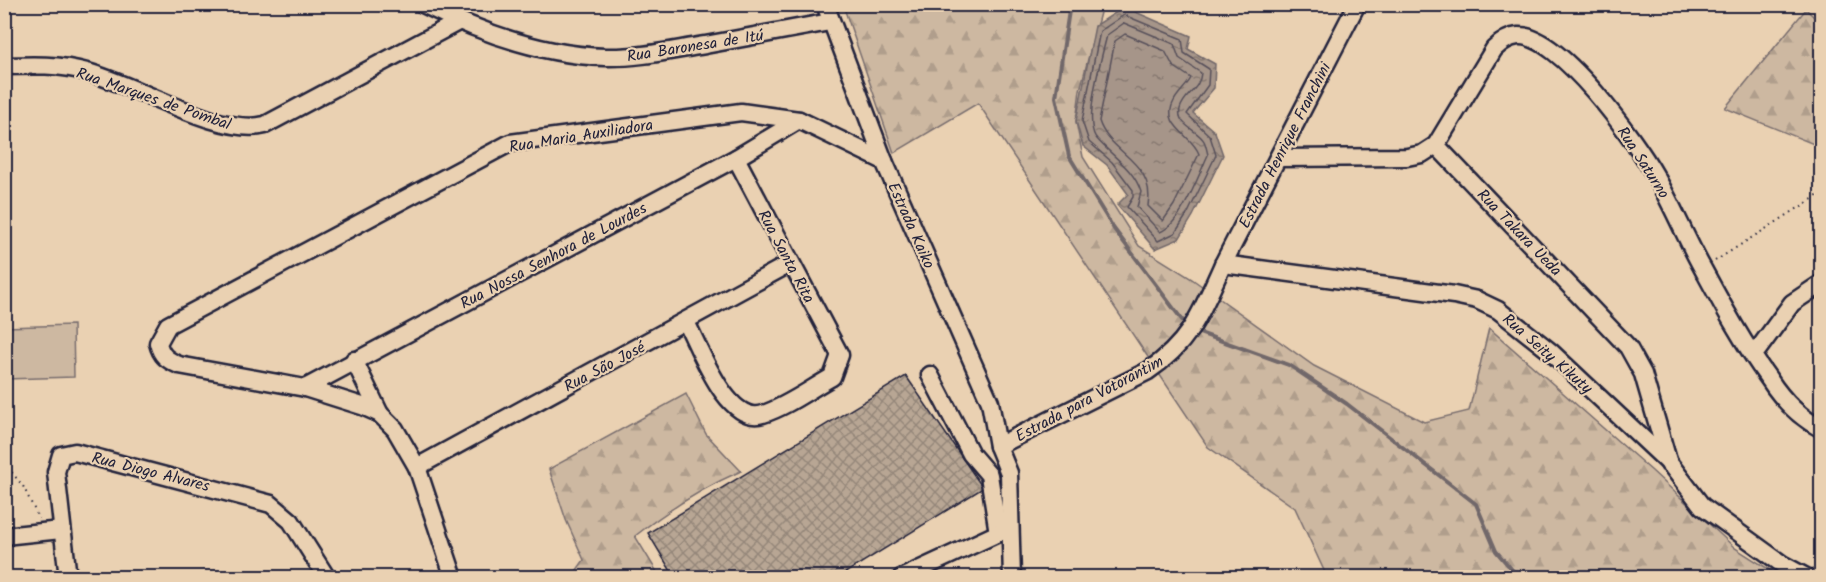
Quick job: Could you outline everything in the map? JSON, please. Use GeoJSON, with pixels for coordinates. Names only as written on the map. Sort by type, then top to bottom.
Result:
{"type":"FeatureCollection","features":[{"type":"Feature","properties":{"kind":"street","name":"Rua Baronesa de Itú"},"geometry":{"type":"LineString","coordinates":[[423,4],[458,22],[547,48],[604,57],[663,52],[830,22]]}},
{"type":"Feature","properties":{"kind":"street","name":"Estrada Kaiko"},"geometry":{"type":"LineString","coordinates":[[825,4],[884,161],[990,402],[999,446],[1009,473],[1004,530]]}},
{"type":"Feature","properties":{"kind":"street","name":"Estrada Henrique Franchini"},"geometry":{"type":"LineString","coordinates":[[1213,287],[1357,4]]}},
{"type":"Feature","properties":{"kind":"street","name":"Rua Marques de Pombal"},"geometry":{"type":"LineString","coordinates":[[4,66],[73,68],[101,76],[219,122],[253,128],[265,125],[458,22]]}},
{"type":"Feature","properties":{"kind":"street","name":"Rua Saturno"},"geometry":{"type":"LineString","coordinates":[[1436,145],[1494,49],[1514,37],[1535,40],[1563,59],[1627,131],[1656,176],[1702,268],[1754,355],[1783,397],[1805,419],[1821,429]]}},
{"type":"Feature","properties":{"kind":"street","name":"Rua Maria Auxiliadora"},"geometry":{"type":"LineString","coordinates":[[305,388],[179,365],[167,360],[160,353],[158,343],[168,325],[510,143],[741,112],[799,120],[884,161]]}},
{"type":"Feature","properties":{"kind":"street","name":"Rua Nossa Senhora de Lourdes"},"geometry":{"type":"LineString","coordinates":[[305,388],[736,158],[799,120]]}},
{"type":"Feature","properties":{"kind":"street"},"geometry":{"type":"LineString","coordinates":[[1278,158],[1417,156],[1436,145]]}},
{"type":"Feature","properties":{"kind":"street","name":"Rua Takara Ueda"},"geometry":{"type":"LineString","coordinates":[[1436,145],[1604,318],[1628,346],[1643,374],[1670,464]]}},
{"type":"Feature","properties":{"kind":"street","name":"Rua Santa Rita"},"geometry":{"type":"LineString","coordinates":[[686,322],[726,398],[738,410],[748,415],[762,415],[832,377],[840,355],[736,158]]}},
{"type":"Feature","properties":{"kind":"street","name":"Rua São José"},"geometry":{"type":"LineString","coordinates":[[417,467],[791,263]]}},
{"type":"Feature","properties":{"kind":"street","name":"Rua Seity Kikuty"},"geometry":{"type":"LineString","coordinates":[[1223,264],[1477,300],[1498,310],[1551,352],[1670,464],[1702,506],[1782,564],[1808,578]]}},
{"type":"Feature","properties":{"kind":"street"},"geometry":{"type":"LineString","coordinates":[[1754,355],[1792,303],[1821,283]]}},
{"type":"Feature","properties":{"kind":"street","name":"Estrada para Votorantim"},"geometry":{"type":"LineString","coordinates":[[999,446],[1148,371],[1166,359],[1196,324],[1213,287]]}},
{"type":"Feature","properties":{"kind":"street"},"geometry":{"type":"LineString","coordinates":[[354,360],[380,414],[395,429],[417,467],[454,578]]}},
{"type":"Feature","properties":{"kind":"street"},"geometry":{"type":"LineString","coordinates":[[930,375],[971,454],[989,475],[1004,530],[1012,578]]}},
{"type":"Feature","properties":{"kind":"street"},"geometry":{"type":"LineString","coordinates":[[305,388],[380,414]]}},
{"type":"Feature","properties":{"kind":"street","name":"Rua Diogo Alvares"},"geometry":{"type":"LineString","coordinates":[[68,578],[53,531],[57,462],[67,452],[75,452],[271,504],[291,521],[327,578]]}},
{"type":"Feature","properties":{"kind":"street"},"geometry":{"type":"LineString","coordinates":[[901,578],[1004,530]]}},
{"type":"Feature","properties":{"kind":"street"},"geometry":{"type":"LineString","coordinates":[[4,536],[53,531]]}},
{"type":"Feature","properties":{"kind":"path"},"geometry":{"type":"LineString","coordinates":[[1702,268],[1821,193]]}},
{"type":"Feature","properties":{"kind":"path"},"geometry":{"type":"LineString","coordinates":[[4,463],[23,486],[53,531]]}},
{"type":"Feature","properties":{"kind":"green space"},"geometry":{"type":"Polygon","coordinates":[[[843,5],[1102,5],[1080,90],[1076,122],[1083,157],[1139,246],[1192,279],[1314,366],[1424,422],[1469,411],[1489,328],[1652,471],[1735,548],[1781,577],[1327,577],[1295,508],[1208,447],[978,103],[894,153],[843,5]]]}},
{"type":"Feature","properties":{"kind":"green space"},"geometry":{"type":"Polygon","coordinates":[[[1806,9],[1821,24],[1821,147],[1725,108],[1806,9]]]}},
{"type":"Feature","properties":{"kind":"green space"},"geometry":{"type":"Polygon","coordinates":[[[73,325],[74,377],[5,379],[5,327],[73,325]]]}},
{"type":"Feature","properties":{"kind":"green space"},"geometry":{"type":"Polygon","coordinates":[[[686,394],[706,434],[741,471],[686,500],[635,536],[660,577],[572,577],[584,560],[566,520],[549,469],[686,394]]]}},
{"type":"Feature","properties":{"kind":"water"},"geometry":{"type":"Polygon","coordinates":[[[1124,7],[1191,36],[1188,49],[1215,64],[1214,88],[1193,113],[1215,132],[1223,155],[1179,239],[1155,249],[1117,205],[1128,194],[1107,165],[1083,146],[1076,121],[1095,26],[1124,7]]]}},
{"type":"Feature","properties":{"kind":"building"},"geometry":{"type":"Polygon","coordinates":[[[906,376],[983,488],[837,578],[675,578],[648,533],[906,376]]]}},
{"type":"Feature","properties":{"kind":"waterway"},"geometry":{"type":"LineString","coordinates":[[1070,4],[1056,97],[1069,156],[1114,229],[1186,325]]}},
{"type":"Feature","properties":{"kind":"waterway"},"geometry":{"type":"LineString","coordinates":[[1194,331],[1289,365],[1347,404],[1476,504],[1496,551],[1519,578]]}}]}
